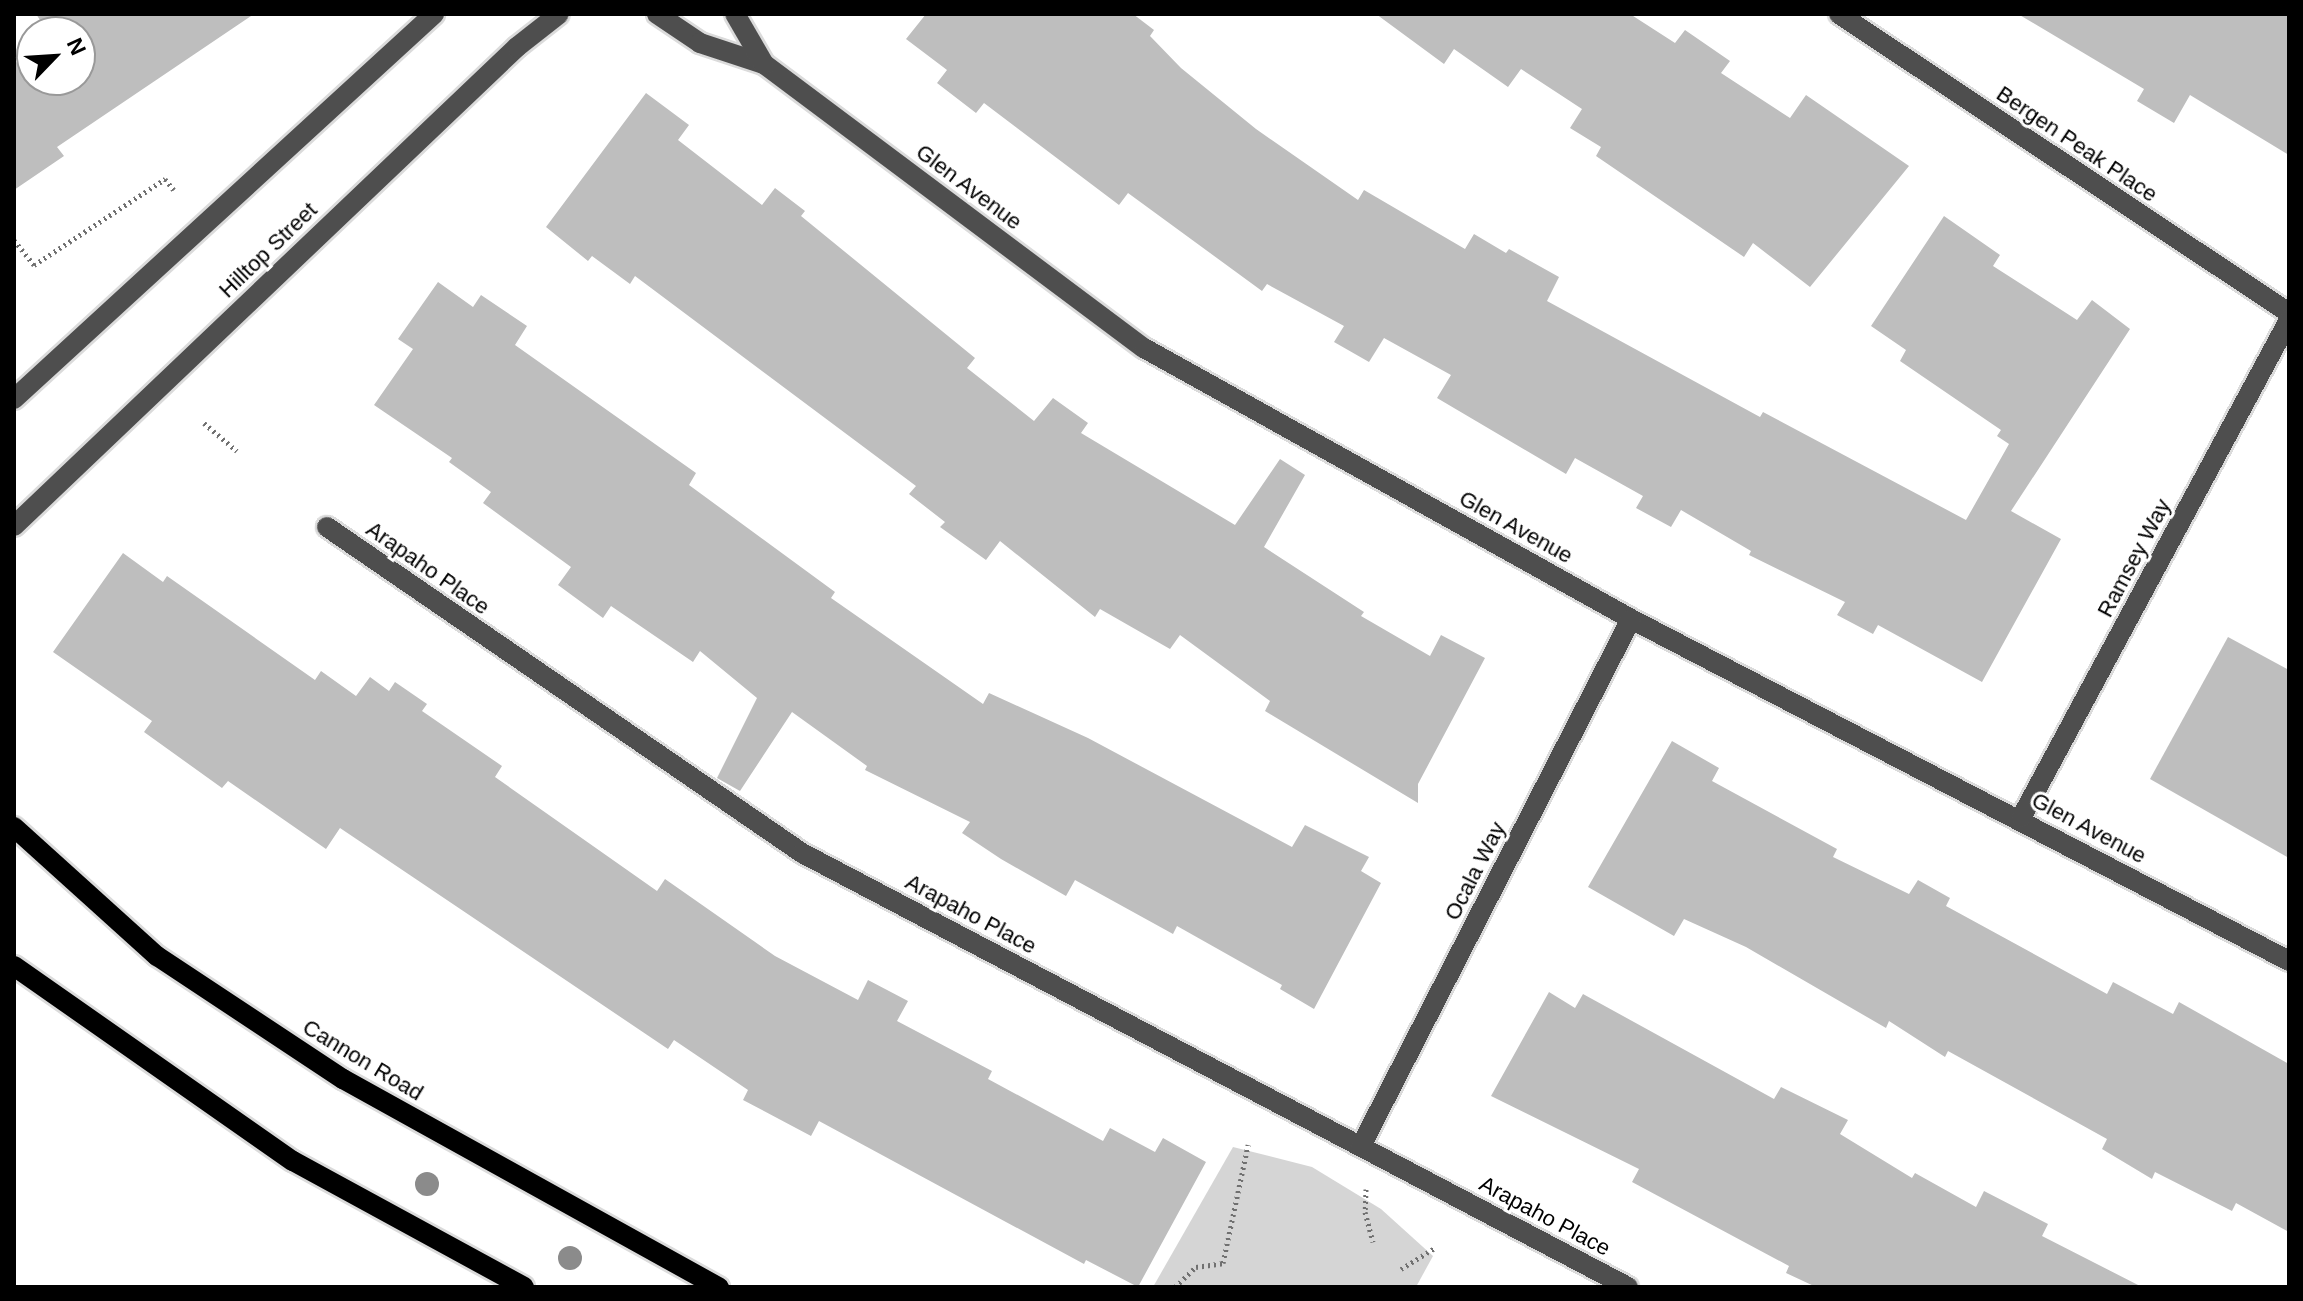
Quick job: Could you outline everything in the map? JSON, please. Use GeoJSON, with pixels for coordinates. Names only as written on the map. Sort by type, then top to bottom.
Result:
{"type":"FeatureCollection","features":[{"type":"Feature","properties":{"kind":"main road","name":"Cannon Road"},"geometry":{"type":"LineString","coordinates":[[14,827],[157,956],[343,1079],[719,1287]]}},
{"type":"Feature","properties":{"kind":"main road"},"geometry":{"type":"LineString","coordinates":[[14,966],[293,1161],[524,1287]]}},
{"type":"Feature","properties":{"kind":"street"},"geometry":{"type":"LineString","coordinates":[[14,399],[434,14]]}},
{"type":"Feature","properties":{"kind":"street","name":"Hilltop Street"},"geometry":{"type":"LineString","coordinates":[[14,526],[505,58],[559,14]]}},
{"type":"Feature","properties":{"kind":"street","name":"Glen Avenue"},"geometry":{"type":"LineString","coordinates":[[657,14],[700,43],[764,64],[1144,348],[1631,619],[2021,818],[2289,961]]}},
{"type":"Feature","properties":{"kind":"street","name":"Glen Avenue"},"geometry":{"type":"LineString","coordinates":[[735,14],[764,64]]}},
{"type":"Feature","properties":{"kind":"street","name":"Bergen Peak Place"},"geometry":{"type":"LineString","coordinates":[[1839,14],[2289,313]]}},
{"type":"Feature","properties":{"kind":"street","name":"Ramsey Way"},"geometry":{"type":"LineString","coordinates":[[2021,818],[2289,320]]}},
{"type":"Feature","properties":{"kind":"street","name":"Arapaho Place"},"geometry":{"type":"LineString","coordinates":[[327,527],[802,853],[1628,1287]]}},
{"type":"Feature","properties":{"kind":"street","name":"Ocala Way"},"geometry":{"type":"LineString","coordinates":[[1361,1146],[1631,619]]}},
{"type":"Feature","properties":{"kind":"path"},"geometry":{"type":"LineString","coordinates":[[14,240],[34,265],[165,179],[174,190]]}},
{"type":"Feature","properties":{"kind":"path"},"geometry":{"type":"LineString","coordinates":[[204,423],[237,451]]}},
{"type":"Feature","properties":{"kind":"path"},"geometry":{"type":"LineString","coordinates":[[1175,1287],[1196,1267],[1223,1263],[1248,1145]]}},
{"type":"Feature","properties":{"kind":"path"},"geometry":{"type":"LineString","coordinates":[[1366,1188],[1365,1212],[1373,1242]]}},
{"type":"Feature","properties":{"kind":"path"},"geometry":{"type":"LineString","coordinates":[[1401,1269],[1435,1248]]}},
{"type":"Feature","properties":{"kind":"shaded area"},"geometry":{"type":"Polygon","coordinates":[[[1233,1147],[1312,1167],[1381,1209],[1433,1256],[1416,1287],[1153,1287],[1233,1147]]]}},
{"type":"Feature","properties":{"kind":"building"},"geometry":{"type":"Polygon","coordinates":[[[36,14],[254,14],[57,147],[64,156],[14,190],[14,64],[16,63],[16,96],[96,96],[96,16],[36,14]]]}},
{"type":"Feature","properties":{"kind":"building"},"geometry":{"type":"Polygon","coordinates":[[[926,14],[1133,14],[1154,30],[1150,36],[1181,68],[1256,129],[1358,200],[1364,190],[1465,249],[1474,234],[1506,253],[1509,249],[1559,277],[1547,301],[1760,417],[1763,412],[1966,520],[2009,444],[1997,436],[2001,430],[1900,361],[1906,350],[1871,326],[1944,216],[2000,255],[1993,266],[2077,320],[2092,300],[2130,329],[2011,511],[2061,539],[1982,682],[1878,625],[1873,634],[1837,615],[1845,602],[1749,555],[1751,551],[1681,510],[1671,527],[1636,508],[1643,496],[1575,458],[1566,474],[1437,398],[1451,375],[1384,338],[1369,362],[1334,342],[1344,326],[1267,284],[1262,291],[1128,193],[1119,205],[984,103],[976,113],[937,83],[947,70],[906,39],[926,14]]]}},
{"type":"Feature","properties":{"kind":"building"},"geometry":{"type":"Polygon","coordinates":[[[1376,14],[1630,14],[1675,43],[1685,30],[1730,61],[1721,73],[1790,118],[1806,95],[1909,166],[1810,287],[1753,243],[1744,257],[1596,156],[1601,147],[1570,128],[1582,109],[1521,69],[1508,87],[1454,49],[1444,64],[1376,14]]]}},
{"type":"Feature","properties":{"kind":"building"},"geometry":{"type":"Polygon","coordinates":[[[2018,14],[2289,14],[2289,155],[2190,95],[2174,123],[2137,101],[2144,89],[2018,14]]]}},
{"type":"Feature","properties":{"kind":"building"},"geometry":{"type":"Polygon","coordinates":[[[646,93],[689,125],[678,140],[762,205],[775,188],[805,211],[801,216],[975,358],[967,368],[1034,421],[1053,398],[1088,423],[1081,433],[1235,525],[1280,459],[1305,475],[1264,547],[1364,612],[1361,616],[1430,656],[1441,635],[1485,658],[1418,784],[1418,803],[1265,711],[1270,701],[1180,635],[1170,649],[1100,609],[1095,617],[1000,541],[986,560],[940,527],[945,522],[909,494],[916,486],[635,276],[630,284],[592,256],[588,261],[546,227],[646,93]]]}},
{"type":"Feature","properties":{"kind":"building"},"geometry":{"type":"Polygon","coordinates":[[[438,282],[473,307],[481,295],[527,326],[515,345],[696,473],[689,485],[835,592],[831,598],[983,704],[989,693],[1088,738],[1292,847],[1305,825],[1369,857],[1361,871],[1381,883],[1314,1009],[1280,989],[1282,985],[1177,926],[1173,934],[1075,880],[1066,896],[962,833],[970,822],[865,770],[867,766],[792,712],[740,791],[717,778],[757,698],[700,651],[693,662],[611,606],[603,618],[558,585],[571,567],[483,503],[491,492],[449,462],[452,458],[374,405],[413,349],[398,339],[438,282]]]}},
{"type":"Feature","properties":{"kind":"building"},"geometry":{"type":"Polygon","coordinates":[[[123,553],[163,582],[167,576],[315,680],[321,671],[356,696],[370,677],[389,691],[395,682],[427,704],[422,711],[502,766],[495,777],[657,891],[665,879],[775,956],[858,1000],[868,980],[908,1001],[897,1021],[992,1071],[988,1079],[1103,1141],[1110,1128],[1155,1152],[1163,1138],[1206,1162],[1138,1287],[1086,1260],[1084,1264],[819,1121],[811,1136],[743,1100],[748,1090],[674,1040],[668,1049],[340,828],[326,849],[228,781],[222,788],[144,732],[152,721],[53,652],[123,553]]]}},
{"type":"Feature","properties":{"kind":"building"},"geometry":{"type":"Polygon","coordinates":[[[2228,637],[2289,670],[2289,858],[2150,779],[2228,637]]]}},
{"type":"Feature","properties":{"kind":"building"},"geometry":{"type":"Polygon","coordinates":[[[1672,741],[1719,768],[1712,781],[1837,849],[1833,857],[1909,894],[1918,880],[1950,898],[1946,906],[2107,994],[2113,982],[2173,1014],[2179,1002],[2289,1064],[2289,1232],[2236,1203],[2232,1211],[2155,1172],[2152,1179],[2102,1149],[2107,1139],[1948,1051],[1945,1057],[1889,1021],[1886,1028],[1746,947],[1684,919],[1674,936],[1588,887],[1672,741]]]}},
{"type":"Feature","properties":{"kind":"building"},"geometry":{"type":"Polygon","coordinates":[[[1549,992],[1575,1008],[1583,994],[1774,1099],[1781,1087],[1848,1120],[1840,1134],[1912,1178],[1915,1173],[1976,1207],[1984,1191],[2048,1224],[2042,1236],[2142,1287],[1816,1287],[1786,1273],[1789,1266],[1632,1182],[1639,1169],[1491,1096],[1549,992]]]}}]}
